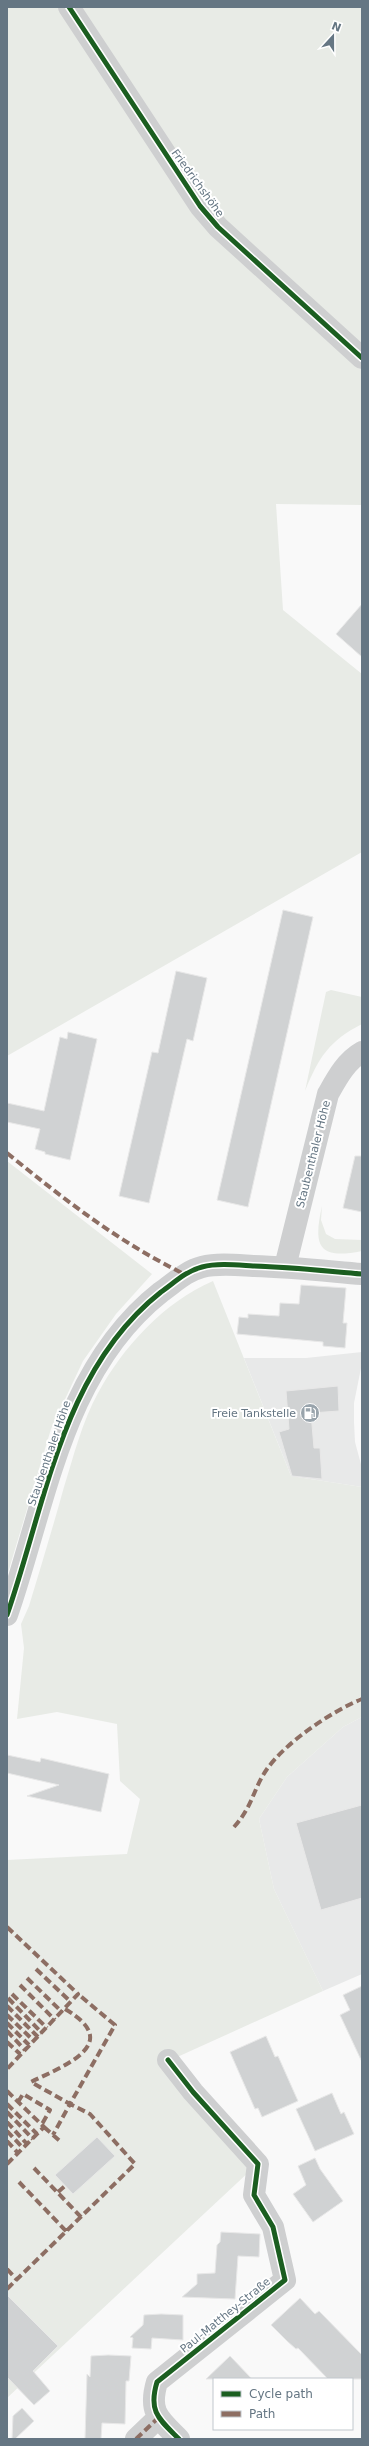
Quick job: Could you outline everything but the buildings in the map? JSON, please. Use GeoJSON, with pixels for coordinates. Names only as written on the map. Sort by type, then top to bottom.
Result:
{"type":"FeatureCollection","features":[{"type":"Feature","properties":{"kind":"street","name":"Friedrichshöhe"},"geometry":{"type":"LineString","coordinates":[[69,7],[200,206],[218,227],[362,358]]}},
{"type":"Feature","properties":{"kind":"street","name":"Staubenthaler Höhe"},"geometry":{"type":"LineString","coordinates":[[285,1267],[328,1094],[339,1074],[354,1056],[362,1052]]}},
{"type":"Feature","properties":{"kind":"street","name":"Staubenthaler Höhe"},"geometry":{"type":"LineString","coordinates":[[7,1615],[71,1415],[87,1382],[141,1308],[184,1274],[201,1267],[222,1265],[285,1267],[362,1274]]}},
{"type":"Feature","properties":{"kind":"street","name":"Paul-Matthey-Straße"},"geometry":{"type":"LineString","coordinates":[[168,2060],[193,2092],[258,2164],[254,2195],[273,2227],[285,2280],[157,2382],[152,2399],[158,2418],[180,2439]]}},
{"type":"Feature","properties":{"kind":"street"},"geometry":{"type":"LineString","coordinates":[[136,2439],[158,2418]]}},
{"type":"Feature","properties":{"kind":"shaded area"},"geometry":{"type":"Polygon","coordinates":[[[7,7],[362,7],[362,505],[276,504],[283,610],[362,674],[362,852],[7,1056],[7,7]]]}},
{"type":"Feature","properties":{"kind":"shaded area"},"geometry":{"type":"Polygon","coordinates":[[[331,990],[362,997],[362,1024],[341,1037],[326,1051],[320,1059],[305,1091],[326,992],[331,990]]]}},
{"type":"Feature","properties":{"kind":"shaded area"},"geometry":{"type":"Polygon","coordinates":[[[7,1161],[152,1274],[116,1314],[83,1361],[51,1429],[7,1576],[7,1161]]]}},
{"type":"Feature","properties":{"kind":"shaded area"},"geometry":{"type":"Polygon","coordinates":[[[322,1206],[321,1220],[326,1234],[335,1239],[362,1240],[362,1251],[336,1253],[328,1251],[322,1247],[319,1240],[318,1231],[322,1206]]]}},
{"type":"Feature","properties":{"kind":"shaded area"},"geometry":{"type":"Polygon","coordinates":[[[213,1281],[291,1476],[362,1487],[362,1717],[343,1727],[287,1777],[259,1819],[274,1889],[323,1991],[164,2063],[252,2169],[7,2398],[7,1860],[127,1854],[140,1799],[120,1781],[117,1724],[57,1712],[17,1719],[24,1648],[21,1624],[29,1606],[87,1415],[98,1393],[120,1359],[146,1328],[178,1301],[213,1281]]]}},
{"type":"Feature","properties":{"kind":"shaded area","name":"Freie Tankstelle"},"geometry":{"type":"Polygon","coordinates":[[[362,1352],[362,1363],[354,1403],[354,1422],[355,1442],[362,1468],[362,1487],[291,1476],[244,1358],[306,1358],[362,1352]]]}},
{"type":"Feature","properties":{"kind":"shaded area"},"geometry":{"type":"Polygon","coordinates":[[[362,1717],[362,1974],[323,1991],[274,1889],[259,1819],[287,1777],[343,1727],[362,1717]]]}},
{"type":"Feature","properties":{"kind":"marked path"},"geometry":{"type":"LineString","coordinates":[[7,1153],[92,1219],[136,1248],[184,1274]]}},
{"type":"Feature","properties":{"kind":"marked path"},"geometry":{"type":"LineString","coordinates":[[234,1827],[249,1805],[262,1776],[275,1759],[310,1728],[337,1711],[362,1699]]}},
{"type":"Feature","properties":{"kind":"marked path"},"geometry":{"type":"LineString","coordinates":[[7,1927],[78,1994],[7,2069]]}},
{"type":"Feature","properties":{"kind":"marked path"},"geometry":{"type":"LineString","coordinates":[[36,1969],[71,2002]]}},
{"type":"Feature","properties":{"kind":"marked path"},"geometry":{"type":"LineString","coordinates":[[27,1978],[62,2012]]}},
{"type":"Feature","properties":{"kind":"marked path"},"geometry":{"type":"LineString","coordinates":[[20,1985],[55,2020]]}},
{"type":"Feature","properties":{"kind":"marked path"},"geometry":{"type":"LineString","coordinates":[[12,1994],[47,2028]]}},
{"type":"Feature","properties":{"kind":"marked path"},"geometry":{"type":"LineString","coordinates":[[65,2009],[82,2022],[90,2033],[89,2043],[82,2053],[72,2061],[31,2082],[70,2104],[115,2025],[78,1994]]}},
{"type":"Feature","properties":{"kind":"marked path"},"geometry":{"type":"LineString","coordinates":[[8,1998],[42,2033]]}},
{"type":"Feature","properties":{"kind":"marked path"},"geometry":{"type":"LineString","coordinates":[[7,2006],[38,2037]]}},
{"type":"Feature","properties":{"kind":"marked path"},"geometry":{"type":"LineString","coordinates":[[7,2015],[34,2041]]}},
{"type":"Feature","properties":{"kind":"marked path"},"geometry":{"type":"LineString","coordinates":[[7,2023],[29,2045]]}},
{"type":"Feature","properties":{"kind":"marked path"},"geometry":{"type":"LineString","coordinates":[[7,2031],[25,2050]]}},
{"type":"Feature","properties":{"kind":"marked path"},"geometry":{"type":"LineString","coordinates":[[7,2042],[20,2054]]}},
{"type":"Feature","properties":{"kind":"marked path"},"geometry":{"type":"LineString","coordinates":[[7,2091],[44,2127],[7,2164]]}},
{"type":"Feature","properties":{"kind":"marked path"},"geometry":{"type":"LineString","coordinates":[[18,2102],[23,2094],[50,2110],[42,2124]]}},
{"type":"Feature","properties":{"kind":"marked path"},"geometry":{"type":"LineString","coordinates":[[7,2104],[37,2134]]}},
{"type":"Feature","properties":{"kind":"marked path"},"geometry":{"type":"LineString","coordinates":[[7,2289],[135,2164],[90,2114],[70,2104],[53,2135]]}},
{"type":"Feature","properties":{"kind":"marked path"},"geometry":{"type":"LineString","coordinates":[[7,2112],[33,2139]]}},
{"type":"Feature","properties":{"kind":"marked path"},"geometry":{"type":"LineString","coordinates":[[7,2122],[27,2144]]}},
{"type":"Feature","properties":{"kind":"marked path"},"geometry":{"type":"LineString","coordinates":[[44,2127],[61,2142]]}},
{"type":"Feature","properties":{"kind":"marked path"},"geometry":{"type":"LineString","coordinates":[[7,2131],[23,2148]]}},
{"type":"Feature","properties":{"kind":"marked path"},"geometry":{"type":"LineString","coordinates":[[7,2141],[18,2153]]}},
{"type":"Feature","properties":{"kind":"marked path"},"geometry":{"type":"LineString","coordinates":[[34,2168],[82,2218]]}},
{"type":"Feature","properties":{"kind":"marked path"},"geometry":{"type":"LineString","coordinates":[[19,2182],[67,2232]]}},
{"type":"Feature","properties":{"kind":"marked path"},"geometry":{"type":"LineString","coordinates":[[58,2192],[65,2186]]}},
{"type":"Feature","properties":{"kind":"marked path"},"geometry":{"type":"LineString","coordinates":[[7,2269],[17,2280]]}},
{"type":"Feature","properties":{"kind":"marked path"},"geometry":{"type":"LineString","coordinates":[[136,2439],[158,2418]]}},
{"type":"Feature","properties":{"kind":"cycle path"},"geometry":{"type":"LineString","coordinates":[[69,7],[200,206],[218,227],[362,358]]}},
{"type":"Feature","properties":{"kind":"cycle path"},"geometry":{"type":"LineString","coordinates":[[7,1615],[47,1484],[79,1399],[101,1360],[128,1324],[161,1292],[185,1274],[202,1267],[214,1265],[294,1268],[362,1274]]}},
{"type":"Feature","properties":{"kind":"cycle path"},"geometry":{"type":"LineString","coordinates":[[168,2060],[193,2092],[258,2164],[254,2195],[273,2227],[285,2280],[157,2382],[154,2401],[157,2414],[179,2439]]}},
{"type":"Feature","properties":{"kind":"place","name":"Freie Tankstelle"},"geometry":{"type":"Point","coordinates":[310,1413]}}]}
